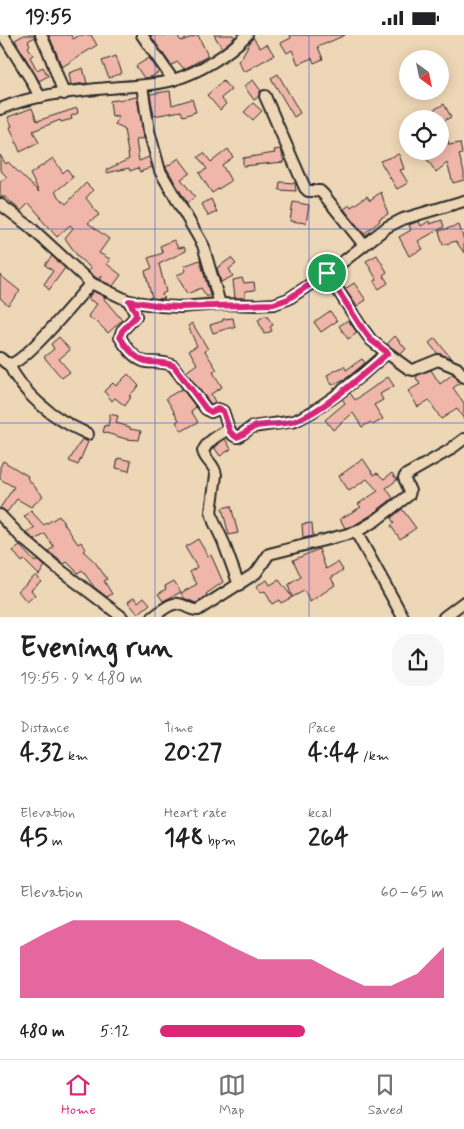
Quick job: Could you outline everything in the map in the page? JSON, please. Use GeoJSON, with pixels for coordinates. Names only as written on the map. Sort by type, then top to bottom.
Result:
{"type":"FeatureCollection","features":[{"type":"Feature","properties":{"kind":"street"},"geometry":{"type":"LineString","coordinates":[[3,35],[30,77],[40,97]]}},
{"type":"Feature","properties":{"kind":"street"},"geometry":{"type":"LineString","coordinates":[[41,35],[50,53],[64,94]]}},
{"type":"Feature","properties":{"kind":"street"},"geometry":{"type":"LineString","coordinates":[[142,35],[173,80]]}},
{"type":"Feature","properties":{"kind":"street"},"geometry":{"type":"LineString","coordinates":[[0,109],[16,102],[40,97],[142,86],[173,80],[225,55],[247,35]]}},
{"type":"Feature","properties":{"kind":"street"},"geometry":{"type":"LineString","coordinates":[[142,86],[149,131],[160,171],[203,245],[220,304]]}},
{"type":"Feature","properties":{"kind":"street"},"geometry":{"type":"LineString","coordinates":[[265,96],[305,188],[308,191],[320,191],[364,245]]}},
{"type":"Feature","properties":{"kind":"street"},"geometry":{"type":"LineString","coordinates":[[0,205],[29,226],[90,283],[129,301],[171,306],[274,304],[288,299],[327,273],[387,227],[403,219],[464,201]]}},
{"type":"Feature","properties":{"kind":"street"},"geometry":{"type":"LineString","coordinates":[[327,273],[371,340],[409,369],[413,370],[438,361],[457,368],[464,377]]}},
{"type":"Feature","properties":{"kind":"street"},"geometry":{"type":"LineString","coordinates":[[4,360],[15,363],[21,358],[54,325],[90,283]]}},
{"type":"Feature","properties":{"kind":"street"},"geometry":{"type":"LineString","coordinates":[[129,301],[136,316],[122,331],[121,339],[140,360],[169,363],[174,366],[206,409],[211,412],[218,409],[223,411],[229,429],[233,435],[238,437],[252,427],[295,421],[334,397],[388,353]]}},
{"type":"Feature","properties":{"kind":"street"},"geometry":{"type":"LineString","coordinates":[[4,360],[35,402],[53,416],[88,434]]}},
{"type":"Feature","properties":{"kind":"street"},"geometry":{"type":"LineString","coordinates":[[229,429],[212,439],[203,451],[204,456],[216,469],[211,512],[239,585]]}},
{"type":"Feature","properties":{"kind":"street"},"geometry":{"type":"LineString","coordinates":[[153,617],[174,604],[192,611],[198,610],[256,573],[265,557],[269,554],[356,532],[375,521],[409,495],[410,491],[404,477],[406,475],[448,451],[464,439]]}},
{"type":"Feature","properties":{"kind":"street"},"geometry":{"type":"LineString","coordinates":[[0,515],[22,538],[122,617]]}},
{"type":"Feature","properties":{"kind":"street"},"geometry":{"type":"LineString","coordinates":[[356,532],[403,617]]}},
{"type":"Feature","properties":{"kind":"street"},"geometry":{"type":"LineString","coordinates":[[444,617],[464,602]]}},
{"type":"Feature","properties":{"kind":"building"},"geometry":{"type":"Polygon","coordinates":[[[24,35],[34,35],[35,37],[28,41],[30,45],[28,47],[33,55],[30,57],[37,70],[43,67],[48,76],[39,81],[15,40],[24,35]]]}},
{"type":"Feature","properties":{"kind":"building"},"geometry":{"type":"Polygon","coordinates":[[[49,35],[71,35],[73,39],[80,35],[91,35],[97,45],[62,67],[49,35]]]}},
{"type":"Feature","properties":{"kind":"building"},"geometry":{"type":"Polygon","coordinates":[[[150,35],[177,35],[181,41],[198,35],[208,56],[184,69],[178,62],[171,65],[150,35]]]}},
{"type":"Feature","properties":{"kind":"building"},"geometry":{"type":"Polygon","coordinates":[[[214,35],[233,35],[235,37],[222,48],[214,35]]]}},
{"type":"Feature","properties":{"kind":"building"},"geometry":{"type":"Polygon","coordinates":[[[290,35],[345,35],[318,47],[323,59],[314,63],[312,58],[298,64],[292,50],[287,53],[281,43],[291,38],[290,35]]]}},
{"type":"Feature","properties":{"kind":"building"},"geometry":{"type":"Polygon","coordinates":[[[253,37],[260,48],[267,44],[274,55],[244,72],[238,61],[253,37]]]}},
{"type":"Feature","properties":{"kind":"building"},"geometry":{"type":"Polygon","coordinates":[[[116,56],[122,73],[109,78],[102,61],[116,56]]]}},
{"type":"Feature","properties":{"kind":"building"},"geometry":{"type":"Polygon","coordinates":[[[149,58],[159,72],[151,77],[144,78],[136,66],[149,58]]]}},
{"type":"Feature","properties":{"kind":"building"},"geometry":{"type":"Polygon","coordinates":[[[83,68],[87,83],[71,85],[69,73],[83,68]]]}},
{"type":"Feature","properties":{"kind":"building"},"geometry":{"type":"Polygon","coordinates":[[[278,74],[300,113],[294,117],[271,78],[278,74]]]}},
{"type":"Feature","properties":{"kind":"building"},"geometry":{"type":"Polygon","coordinates":[[[253,80],[261,91],[254,100],[244,86],[253,80]]]}},
{"type":"Feature","properties":{"kind":"building"},"geometry":{"type":"Polygon","coordinates":[[[223,81],[231,90],[221,98],[226,104],[220,110],[207,95],[223,81]]]}},
{"type":"Feature","properties":{"kind":"building"},"geometry":{"type":"Polygon","coordinates":[[[170,91],[172,105],[192,99],[196,112],[183,116],[181,111],[154,116],[150,94],[170,91]]]}},
{"type":"Feature","properties":{"kind":"building"},"geometry":{"type":"Polygon","coordinates":[[[137,97],[144,138],[136,140],[139,161],[149,157],[152,167],[140,172],[138,168],[130,171],[129,168],[107,173],[106,170],[129,159],[124,129],[115,125],[119,116],[112,117],[110,101],[137,97]]]}},
{"type":"Feature","properties":{"kind":"building"},"geometry":{"type":"Polygon","coordinates":[[[253,103],[262,111],[253,120],[244,112],[253,103]]]}},
{"type":"Feature","properties":{"kind":"building"},"geometry":{"type":"Polygon","coordinates":[[[444,104],[447,110],[434,110],[444,104]]]}},
{"type":"Feature","properties":{"kind":"building"},"geometry":{"type":"Polygon","coordinates":[[[32,108],[37,121],[77,108],[78,113],[71,116],[72,119],[61,122],[60,120],[33,131],[39,143],[20,152],[8,117],[32,108]]]}},
{"type":"Feature","properties":{"kind":"building"},"geometry":{"type":"Polygon","coordinates":[[[460,143],[462,154],[459,155],[464,172],[464,180],[453,183],[447,163],[436,172],[427,160],[449,160],[449,145],[460,143]]]}},
{"type":"Feature","properties":{"kind":"building"},"geometry":{"type":"Polygon","coordinates":[[[228,149],[233,157],[222,165],[231,181],[212,193],[199,173],[207,169],[198,157],[204,153],[211,162],[228,149]]]}},
{"type":"Feature","properties":{"kind":"building"},"geometry":{"type":"Polygon","coordinates":[[[281,149],[284,162],[243,166],[243,158],[275,153],[274,150],[281,149]]]}},
{"type":"Feature","properties":{"kind":"building"},"geometry":{"type":"Polygon","coordinates":[[[399,154],[399,160],[401,160],[404,169],[400,170],[408,183],[397,189],[380,161],[399,154]]]}},
{"type":"Feature","properties":{"kind":"building"},"geometry":{"type":"Polygon","coordinates":[[[0,155],[6,164],[8,162],[39,192],[30,174],[53,158],[63,173],[67,169],[73,177],[55,192],[66,204],[86,183],[93,190],[86,198],[99,215],[88,223],[109,239],[99,253],[110,259],[107,264],[121,275],[113,286],[100,280],[102,276],[98,279],[88,271],[91,268],[79,258],[65,238],[73,228],[70,225],[57,237],[29,203],[21,211],[5,197],[0,197],[0,182],[7,177],[0,170],[0,155]]]}},
{"type":"Feature","properties":{"kind":"building"},"geometry":{"type":"Polygon","coordinates":[[[179,158],[190,173],[181,179],[195,197],[187,203],[166,167],[179,158]]]}},
{"type":"Feature","properties":{"kind":"building"},"geometry":{"type":"Polygon","coordinates":[[[280,182],[295,183],[296,191],[279,190],[280,182]]]}},
{"type":"Feature","properties":{"kind":"building"},"geometry":{"type":"Polygon","coordinates":[[[381,192],[388,214],[379,219],[380,221],[364,234],[344,209],[350,205],[351,207],[367,196],[370,200],[381,192]]]}},
{"type":"Feature","properties":{"kind":"building"},"geometry":{"type":"Polygon","coordinates":[[[211,199],[217,212],[208,216],[202,204],[211,199]]]}},
{"type":"Feature","properties":{"kind":"building"},"geometry":{"type":"Polygon","coordinates":[[[293,202],[309,205],[306,223],[290,221],[293,202]]]}},
{"type":"Feature","properties":{"kind":"building"},"geometry":{"type":"Polygon","coordinates":[[[442,220],[444,227],[418,241],[423,249],[409,256],[399,237],[411,230],[409,225],[419,221],[421,226],[429,221],[430,224],[442,220]]]}},
{"type":"Feature","properties":{"kind":"building"},"geometry":{"type":"Polygon","coordinates":[[[459,225],[464,240],[464,253],[456,241],[443,245],[439,231],[459,225]]]}},
{"type":"Feature","properties":{"kind":"building"},"geometry":{"type":"Polygon","coordinates":[[[174,240],[178,248],[184,247],[186,251],[159,264],[166,292],[162,294],[164,299],[152,298],[145,271],[152,268],[148,258],[163,253],[160,246],[174,240]]]}},
{"type":"Feature","properties":{"kind":"building"},"geometry":{"type":"Polygon","coordinates":[[[377,255],[387,272],[383,275],[388,283],[379,289],[374,282],[377,280],[366,261],[377,255]]]}},
{"type":"Feature","properties":{"kind":"building"},"geometry":{"type":"Polygon","coordinates":[[[52,256],[65,268],[49,290],[44,284],[53,271],[45,265],[52,256]]]}},
{"type":"Feature","properties":{"kind":"building"},"geometry":{"type":"Polygon","coordinates":[[[231,258],[236,264],[229,269],[233,276],[221,282],[217,268],[231,258]]]}},
{"type":"Feature","properties":{"kind":"building"},"geometry":{"type":"Polygon","coordinates":[[[200,260],[210,295],[207,297],[201,288],[187,294],[177,275],[186,271],[184,266],[200,260]]]}},
{"type":"Feature","properties":{"kind":"building"},"geometry":{"type":"Polygon","coordinates":[[[0,275],[20,291],[8,305],[0,298],[0,275]]]}},
{"type":"Feature","properties":{"kind":"building"},"geometry":{"type":"Polygon","coordinates":[[[242,278],[244,283],[254,282],[255,290],[245,291],[245,298],[235,298],[233,280],[242,278]]]}},
{"type":"Feature","properties":{"kind":"building"},"geometry":{"type":"Polygon","coordinates":[[[354,283],[366,300],[357,306],[345,289],[354,283]]]}},
{"type":"Feature","properties":{"kind":"building"},"geometry":{"type":"Polygon","coordinates":[[[93,291],[105,297],[104,299],[122,320],[108,333],[88,316],[97,304],[88,299],[93,291]]]}},
{"type":"Feature","properties":{"kind":"building"},"geometry":{"type":"Polygon","coordinates":[[[330,311],[337,321],[321,332],[314,322],[330,311]]]}},
{"type":"Feature","properties":{"kind":"building"},"geometry":{"type":"Polygon","coordinates":[[[266,315],[273,325],[270,327],[272,331],[264,334],[258,320],[266,315]]]}},
{"type":"Feature","properties":{"kind":"building"},"geometry":{"type":"Polygon","coordinates":[[[233,318],[235,328],[213,333],[210,325],[223,321],[223,319],[233,318]]]}},
{"type":"Feature","properties":{"kind":"building"},"geometry":{"type":"Polygon","coordinates":[[[348,320],[357,333],[348,339],[339,326],[348,320]]]}},
{"type":"Feature","properties":{"kind":"building"},"geometry":{"type":"Polygon","coordinates":[[[192,323],[208,349],[205,351],[217,370],[213,372],[222,387],[211,394],[215,402],[211,404],[186,372],[197,364],[189,350],[197,346],[188,326],[192,323]]]}},
{"type":"Feature","properties":{"kind":"building"},"geometry":{"type":"Polygon","coordinates":[[[395,336],[406,349],[401,354],[387,344],[395,336]]]}},
{"type":"Feature","properties":{"kind":"building"},"geometry":{"type":"Polygon","coordinates":[[[59,337],[70,350],[59,359],[70,372],[62,378],[44,357],[54,349],[51,344],[59,337]]]}},
{"type":"Feature","properties":{"kind":"building"},"geometry":{"type":"Polygon","coordinates":[[[435,338],[453,359],[437,353],[429,343],[435,338]]]}},
{"type":"Feature","properties":{"kind":"building"},"geometry":{"type":"Polygon","coordinates":[[[362,359],[365,363],[348,377],[332,385],[327,375],[344,366],[346,370],[362,359]]]}},
{"type":"Feature","properties":{"kind":"building"},"geometry":{"type":"Polygon","coordinates":[[[431,370],[440,384],[453,374],[460,383],[453,388],[464,403],[464,419],[457,409],[441,419],[429,400],[418,407],[408,391],[420,384],[416,378],[418,375],[431,370]]]}},
{"type":"Feature","properties":{"kind":"building"},"geometry":{"type":"Polygon","coordinates":[[[128,374],[139,386],[129,396],[131,397],[125,406],[115,398],[112,401],[104,391],[113,383],[116,386],[128,374]]]}},
{"type":"Feature","properties":{"kind":"building"},"geometry":{"type":"Polygon","coordinates":[[[388,377],[394,386],[380,394],[383,400],[374,405],[383,419],[373,425],[371,422],[362,427],[353,413],[333,430],[325,420],[345,403],[342,399],[350,393],[355,400],[388,377]]]}},
{"type":"Feature","properties":{"kind":"building"},"geometry":{"type":"Polygon","coordinates":[[[182,389],[196,407],[191,411],[198,422],[182,431],[176,422],[179,420],[166,398],[182,389]]]}},
{"type":"Feature","properties":{"kind":"building"},"geometry":{"type":"Polygon","coordinates":[[[110,414],[118,416],[116,423],[141,431],[139,440],[126,439],[103,432],[105,425],[108,426],[110,414]]]}},
{"type":"Feature","properties":{"kind":"building"},"geometry":{"type":"Polygon","coordinates":[[[82,439],[88,442],[78,465],[69,461],[82,439]]]}},
{"type":"Feature","properties":{"kind":"building"},"geometry":{"type":"Polygon","coordinates":[[[225,439],[231,449],[220,456],[214,447],[225,439]]]}},
{"type":"Feature","properties":{"kind":"building"},"geometry":{"type":"Polygon","coordinates":[[[118,458],[131,461],[129,471],[116,468],[118,458]]]}},
{"type":"Feature","properties":{"kind":"building"},"geometry":{"type":"Polygon","coordinates":[[[363,459],[374,475],[377,473],[384,479],[392,473],[397,480],[386,488],[393,498],[371,515],[353,526],[345,528],[340,519],[361,507],[358,504],[378,491],[367,479],[349,491],[339,476],[363,459]]]}},
{"type":"Feature","properties":{"kind":"building"},"geometry":{"type":"Polygon","coordinates":[[[3,461],[28,476],[27,478],[43,496],[31,507],[17,499],[7,512],[0,508],[14,487],[0,479],[0,467],[3,461]]]}},
{"type":"Feature","properties":{"kind":"building"},"geometry":{"type":"Polygon","coordinates":[[[231,506],[238,533],[229,535],[222,508],[231,506]]]}},
{"type":"Feature","properties":{"kind":"building"},"geometry":{"type":"Polygon","coordinates":[[[402,509],[416,528],[400,539],[391,526],[394,523],[391,518],[402,509]]]}},
{"type":"Feature","properties":{"kind":"building"},"geometry":{"type":"Polygon","coordinates":[[[31,511],[44,525],[59,516],[78,544],[81,542],[86,549],[83,551],[95,562],[107,579],[104,581],[112,594],[107,597],[94,587],[82,570],[78,573],[67,562],[64,564],[48,551],[54,547],[45,534],[35,540],[27,533],[35,528],[24,517],[31,511]]]}},
{"type":"Feature","properties":{"kind":"building"},"geometry":{"type":"Polygon","coordinates":[[[312,523],[313,536],[303,538],[302,524],[312,523]]]}},
{"type":"Feature","properties":{"kind":"building"},"geometry":{"type":"Polygon","coordinates":[[[198,539],[208,556],[211,555],[223,582],[206,594],[208,596],[196,603],[184,598],[181,593],[197,584],[190,572],[197,567],[185,547],[198,539]]]}},
{"type":"Feature","properties":{"kind":"building"},"geometry":{"type":"Polygon","coordinates":[[[20,546],[35,562],[37,560],[45,566],[39,575],[24,560],[22,562],[13,551],[20,546]]]}},
{"type":"Feature","properties":{"kind":"building"},"geometry":{"type":"Polygon","coordinates":[[[319,549],[326,569],[338,562],[343,570],[331,578],[335,585],[310,602],[304,591],[281,603],[279,600],[272,604],[265,591],[260,593],[256,586],[267,580],[270,585],[279,580],[292,597],[288,585],[301,577],[293,560],[319,549]]]}},
{"type":"Feature","properties":{"kind":"building"},"geometry":{"type":"Polygon","coordinates":[[[36,575],[41,581],[31,590],[35,595],[27,602],[18,591],[36,575]]]}},
{"type":"Feature","properties":{"kind":"building"},"geometry":{"type":"Polygon","coordinates":[[[174,581],[181,592],[163,601],[158,594],[166,589],[165,586],[174,581]]]}},
{"type":"Feature","properties":{"kind":"building"},"geometry":{"type":"Polygon","coordinates":[[[134,597],[138,602],[144,597],[150,604],[138,614],[128,602],[134,597]]]}},
{"type":"Feature","properties":{"kind":"route"},"geometry":{"type":"LineString","coordinates":[[327,273],[371,340],[388,353],[334,397],[295,421],[252,427],[240,437],[236,437],[230,432],[223,411],[218,409],[210,412],[206,409],[174,366],[169,363],[140,360],[130,351],[120,337],[122,331],[136,316],[129,301],[180,307],[220,304],[274,304],[288,299],[327,273]]}}]}
